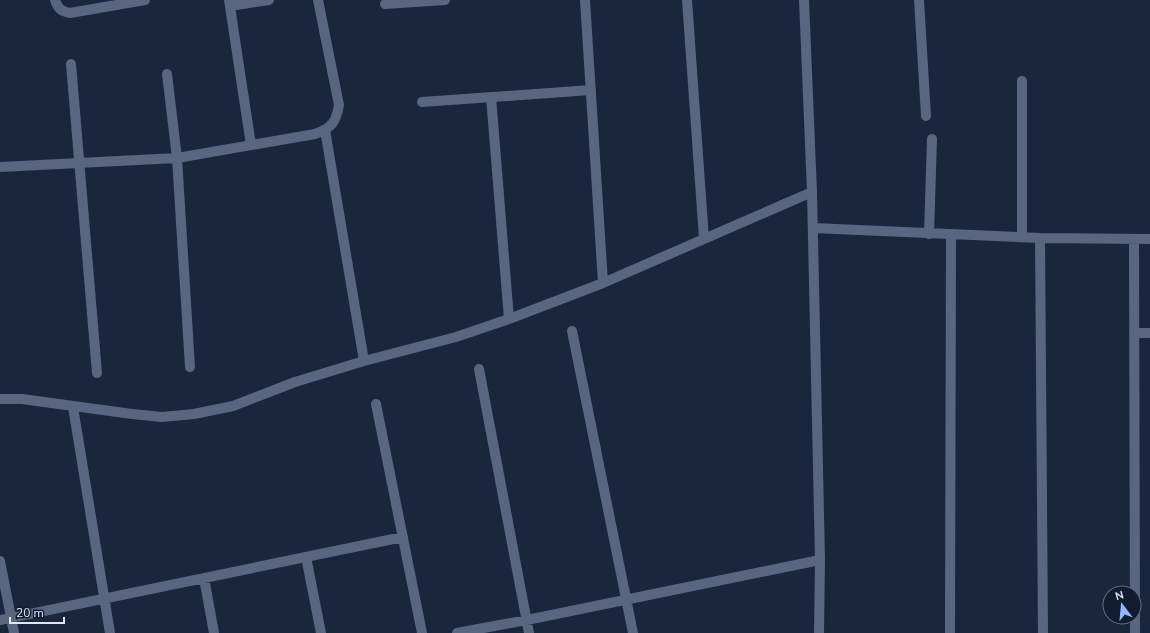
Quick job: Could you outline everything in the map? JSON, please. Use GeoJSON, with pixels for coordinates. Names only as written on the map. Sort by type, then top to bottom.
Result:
{"type":"FeatureCollection","features":[{"type":"Feature","properties":{"kind":"street"},"geometry":{"type":"LineString","coordinates":[[55,0],[58,7],[62,11],[70,13],[145,0]]}},
{"type":"Feature","properties":{"kind":"street"},"geometry":{"type":"LineString","coordinates":[[251,145],[230,3],[269,0]]}},
{"type":"Feature","properties":{"kind":"street"},"geometry":{"type":"LineString","coordinates":[[0,167],[177,158],[315,134],[325,130],[333,123],[337,116],[339,105],[318,0]]}},
{"type":"Feature","properties":{"kind":"street"},"geometry":{"type":"LineString","coordinates":[[385,4],[444,0]]}},
{"type":"Feature","properties":{"kind":"street"},"geometry":{"type":"LineString","coordinates":[[585,0],[603,283]]}},
{"type":"Feature","properties":{"kind":"street"},"geometry":{"type":"LineString","coordinates":[[687,0],[704,239]]}},
{"type":"Feature","properties":{"kind":"street"},"geometry":{"type":"LineString","coordinates":[[804,0],[813,228],[820,560],[819,633]]}},
{"type":"Feature","properties":{"kind":"street"},"geometry":{"type":"LineString","coordinates":[[919,0],[926,116]]}},
{"type":"Feature","properties":{"kind":"street"},"geometry":{"type":"LineString","coordinates":[[70,64],[97,373]]}},
{"type":"Feature","properties":{"kind":"street"},"geometry":{"type":"LineString","coordinates":[[167,74],[177,158],[190,367]]}},
{"type":"Feature","properties":{"kind":"street"},"geometry":{"type":"LineString","coordinates":[[1022,81],[1022,237]]}},
{"type":"Feature","properties":{"kind":"street"},"geometry":{"type":"LineString","coordinates":[[422,102],[591,90]]}},
{"type":"Feature","properties":{"kind":"street"},"geometry":{"type":"LineString","coordinates":[[491,97],[509,318]]}},
{"type":"Feature","properties":{"kind":"street"},"geometry":{"type":"LineString","coordinates":[[325,130],[364,361]]}},
{"type":"Feature","properties":{"kind":"street"},"geometry":{"type":"LineString","coordinates":[[929,234],[932,139]]}},
{"type":"Feature","properties":{"kind":"street"},"geometry":{"type":"LineString","coordinates":[[0,399],[22,399],[74,407],[162,416],[194,414],[233,406],[295,382],[364,361],[456,337],[509,318],[603,283],[812,192]]}},
{"type":"Feature","properties":{"kind":"street"},"geometry":{"type":"LineString","coordinates":[[813,228],[1040,238],[1150,239]]}},
{"type":"Feature","properties":{"kind":"street"},"geometry":{"type":"LineString","coordinates":[[950,235],[950,633]]}},
{"type":"Feature","properties":{"kind":"street"},"geometry":{"type":"LineString","coordinates":[[1040,238],[1043,633]]}},
{"type":"Feature","properties":{"kind":"street"},"geometry":{"type":"LineString","coordinates":[[1134,239],[1135,633]]}},
{"type":"Feature","properties":{"kind":"street"},"geometry":{"type":"LineString","coordinates":[[572,331],[633,633]]}},
{"type":"Feature","properties":{"kind":"street"},"geometry":{"type":"LineString","coordinates":[[1134,333],[1150,333]]}},
{"type":"Feature","properties":{"kind":"street"},"geometry":{"type":"LineString","coordinates":[[479,369],[529,633]]}},
{"type":"Feature","properties":{"kind":"street"},"geometry":{"type":"LineString","coordinates":[[376,404],[422,633]]}},
{"type":"Feature","properties":{"kind":"street"},"geometry":{"type":"LineString","coordinates":[[74,407],[110,633]]}},
{"type":"Feature","properties":{"kind":"street"},"geometry":{"type":"LineString","coordinates":[[0,620],[403,538]]}},
{"type":"Feature","properties":{"kind":"street"},"geometry":{"type":"LineString","coordinates":[[306,557],[321,633]]}},
{"type":"Feature","properties":{"kind":"street"},"geometry":{"type":"LineString","coordinates":[[457,633],[820,560]]}},
{"type":"Feature","properties":{"kind":"street"},"geometry":{"type":"LineString","coordinates":[[0,561],[14,633]]}},
{"type":"Feature","properties":{"kind":"street"},"geometry":{"type":"LineString","coordinates":[[204,578],[214,633]]}}]}
